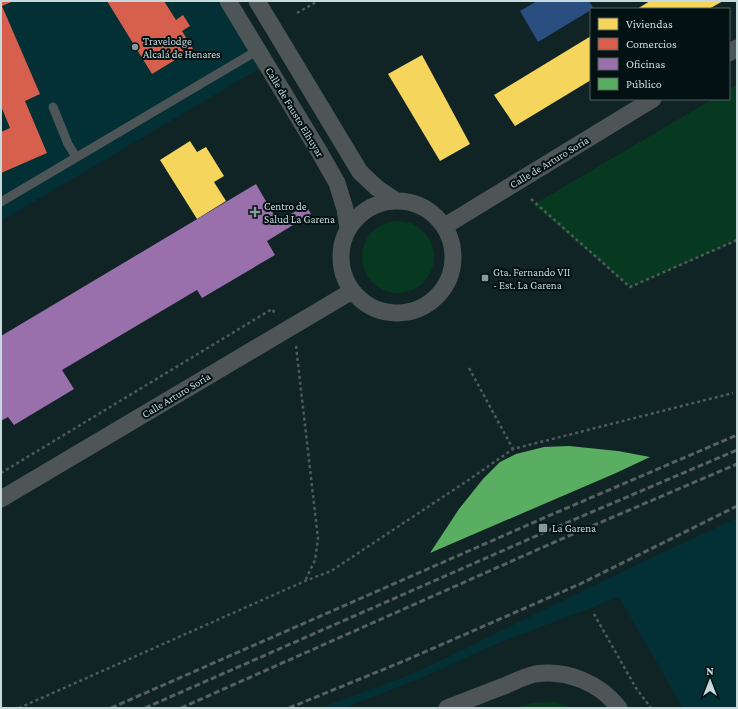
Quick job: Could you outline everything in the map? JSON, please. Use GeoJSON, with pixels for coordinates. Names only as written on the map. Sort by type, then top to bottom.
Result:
{"type":"FeatureCollection","features":[{"type":"Feature","properties":{"kind":"street","name":"Calle de Fausto Elhuyar"},"geometry":{"type":"LineString","coordinates":[[228,1],[337,183],[345,209],[348,228]]}},
{"type":"Feature","properties":{"kind":"street"},"geometry":{"type":"LineString","coordinates":[[257,1],[360,172],[377,188],[395,200]]}},
{"type":"Feature","properties":{"kind":"street","name":"Calle de Arturo Soria"},"geometry":{"type":"LineString","coordinates":[[445,226],[651,100]]}},
{"type":"Feature","properties":{"kind":"street"},"geometry":{"type":"LineString","coordinates":[[395,200],[419,204],[433,213],[445,226],[451,240],[454,256],[452,272],[446,286],[436,298],[423,307],[408,312],[392,313],[376,309],[363,302],[352,291],[343,274],[340,255],[348,228],[357,217],[368,208],[380,203],[395,200]]}},
{"type":"Feature","properties":{"kind":"street","name":"Calle Arturo Soria"},"geometry":{"type":"LineString","coordinates":[[1,499],[352,291]]}},
{"type":"Feature","properties":{"kind":"street"},"geometry":{"type":"LineString","coordinates":[[447,708],[535,674],[559,674],[579,678],[599,688],[619,708]]}},
{"type":"Feature","properties":{"kind":"lane"},"geometry":{"type":"LineString","coordinates":[[1,202],[258,50]]}},
{"type":"Feature","properties":{"kind":"lane"},"geometry":{"type":"LineString","coordinates":[[53,107],[68,144],[76,158]]}},
{"type":"Feature","properties":{"kind":"path"},"geometry":{"type":"LineString","coordinates":[[297,13],[318,1]]}},
{"type":"Feature","properties":{"kind":"path"},"geometry":{"type":"LineString","coordinates":[[531,199],[630,287],[737,240]]}},
{"type":"Feature","properties":{"kind":"path"},"geometry":{"type":"LineString","coordinates":[[1,473],[272,309],[297,346],[318,539],[315,560],[305,581]]}},
{"type":"Feature","properties":{"kind":"path"},"geometry":{"type":"LineString","coordinates":[[469,368],[513,449]]}},
{"type":"Feature","properties":{"kind":"path"},"geometry":{"type":"LineString","coordinates":[[19,708],[305,581],[331,571],[513,449],[733,393]]}},
{"type":"Feature","properties":{"kind":"path"},"geometry":{"type":"LineString","coordinates":[[594,614],[636,688],[651,708]]}},
{"type":"Feature","properties":{"kind":"shaded area"},"geometry":{"type":"Polygon","coordinates":[[[1,1],[228,1],[267,64],[1,221],[1,1]]]}},
{"type":"Feature","properties":{"kind":"shaded area"},"geometry":{"type":"Polygon","coordinates":[[[737,518],[737,708],[683,708],[619,597],[496,644],[419,679],[344,708],[320,708],[415,673],[638,564],[737,518]]]}},
{"type":"Feature","properties":{"kind":"green space"},"geometry":{"type":"Polygon","coordinates":[[[737,85],[737,241],[630,287],[533,205],[711,100],[730,100],[730,89],[737,85]]]}},
{"type":"Feature","properties":{"kind":"green space"},"geometry":{"type":"Polygon","coordinates":[[[398,221],[418,227],[428,237],[434,257],[428,277],[418,287],[398,293],[378,287],[368,277],[362,257],[368,237],[378,227],[398,221]]]}},
{"type":"Feature","properties":{"kind":"green space"},"geometry":{"type":"Polygon","coordinates":[[[555,702],[573,708],[517,708],[531,703],[555,702]]]}},
{"type":"Feature","properties":{"kind":"water"},"geometry":{"type":"Polygon","coordinates":[[[537,1],[589,1],[593,8],[590,8],[590,11],[538,42],[520,11],[537,1]]]}},
{"type":"Feature","properties":{"kind":"building: Viviendas"},"geometry":{"type":"Polygon","coordinates":[[[650,1],[723,1],[711,8],[639,8],[650,1]]]}},
{"type":"Feature","properties":{"kind":"building: Viviendas"},"geometry":{"type":"Polygon","coordinates":[[[590,37],[590,81],[515,126],[494,95],[590,37]]]}},
{"type":"Feature","properties":{"kind":"building: Viviendas"},"geometry":{"type":"Polygon","coordinates":[[[422,55],[470,144],[440,161],[388,74],[422,55]]]}},
{"type":"Feature","properties":{"kind":"building: Viviendas"},"geometry":{"type":"Polygon","coordinates":[[[190,141],[197,152],[206,147],[224,176],[214,182],[226,201],[197,219],[160,160],[190,141]]]}},
{"type":"Feature","properties":{"kind":"building: Comercios"},"geometry":{"type":"Polygon","coordinates":[[[1,1],[14,1],[2,6],[40,94],[25,101],[47,153],[1,173],[1,132],[10,128],[1,106],[1,1]]]}},
{"type":"Feature","properties":{"kind":"building: Comercios"},"geometry":{"type":"Polygon","coordinates":[[[107,1],[164,1],[176,20],[183,15],[190,26],[182,31],[193,49],[152,74],[107,1]]]}},
{"type":"Feature","properties":{"kind":"building: Oficinas"},"geometry":{"type":"Polygon","coordinates":[[[256,184],[278,222],[306,205],[311,214],[267,241],[275,255],[202,298],[197,290],[62,370],[74,389],[14,425],[8,417],[1,421],[1,336],[256,184]]]}},
{"type":"Feature","properties":{"kind":"building: Público","name":"La Garena"},"geometry":{"type":"Polygon","coordinates":[[[569,446],[618,451],[650,457],[430,553],[459,509],[483,479],[500,462],[516,454],[544,447],[569,446]]]}},
{"type":"Feature","properties":{"kind":"railway"},"geometry":{"type":"LineString","coordinates":[[111,708],[737,435]]}},
{"type":"Feature","properties":{"kind":"railway"},"geometry":{"type":"LineString","coordinates":[[145,708],[552,529],[737,450]]}},
{"type":"Feature","properties":{"kind":"railway"},"geometry":{"type":"LineString","coordinates":[[181,708],[557,541],[737,464]]}},
{"type":"Feature","properties":{"kind":"railway"},"geometry":{"type":"LineString","coordinates":[[289,708],[404,661],[580,584],[737,506]]}},
{"type":"Feature","properties":{"kind":"place","name":"Travelodge Alcalá de Henares"},"geometry":{"type":"Point","coordinates":[135,47]}},
{"type":"Feature","properties":{"kind":"place","name":"Centro de Salud La Garena"},"geometry":{"type":"Point","coordinates":[255,212]}},
{"type":"Feature","properties":{"kind":"place","name":"Gta. Fernando VII - Est. La Garena"},"geometry":{"type":"Point","coordinates":[485,278]}},
{"type":"Feature","properties":{"kind":"place","name":"La Garena"},"geometry":{"type":"Point","coordinates":[543,528]}}]}
